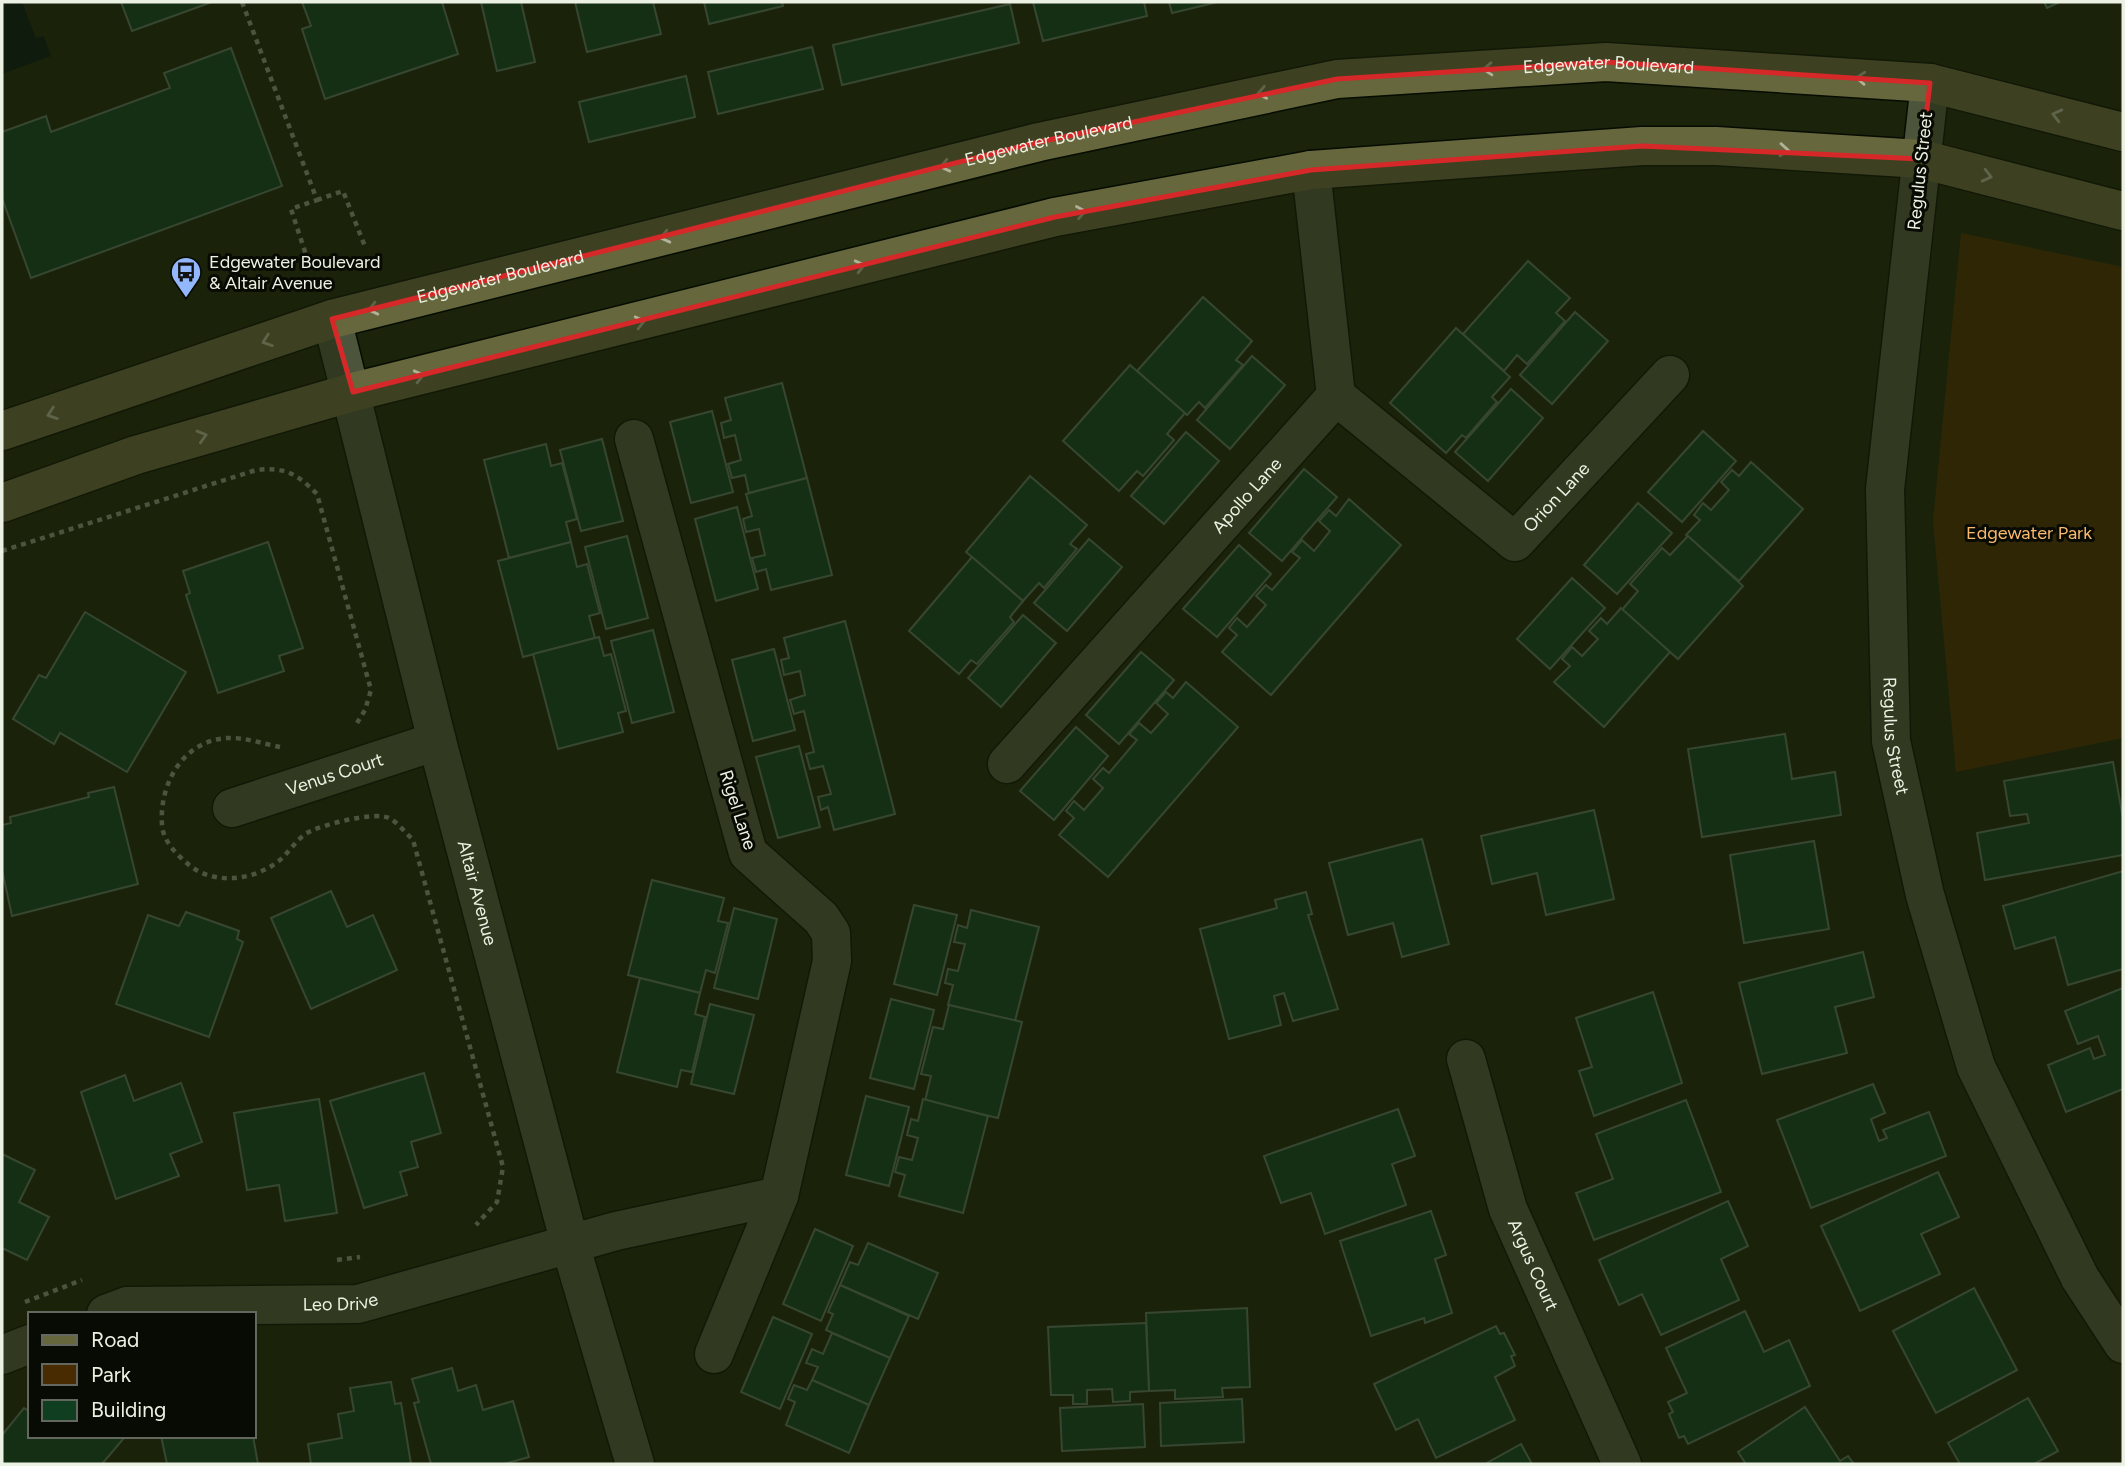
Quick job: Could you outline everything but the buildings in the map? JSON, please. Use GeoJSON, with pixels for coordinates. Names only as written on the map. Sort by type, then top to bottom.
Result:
{"type":"FeatureCollection","features":[{"type":"Feature","properties":{"kind":"main road","name":"Edgewater Boulevard"},"geometry":{"type":"LineString","coordinates":[[2,431],[332,319],[1039,142],[1337,79],[1606,62],[1930,83],[2123,132]]}},
{"type":"Feature","properties":{"kind":"main road"},"geometry":{"type":"LineString","coordinates":[[2,503],[136,455],[353,392],[1055,217],[1311,170],[1642,146],[1716,146],[1921,159],[2123,211]]}},
{"type":"Feature","properties":{"kind":"street","name":"Regulus Street"},"geometry":{"type":"LineString","coordinates":[[1930,83],[1885,489],[1892,741],[1925,895],[1976,1067],[2080,1278],[2123,1344]]}},
{"type":"Feature","properties":{"kind":"street"},"geometry":{"type":"LineString","coordinates":[[1311,170],[1336,396]]}},
{"type":"Feature","properties":{"kind":"street","name":"Altair Avenue"},"geometry":{"type":"LineString","coordinates":[[332,319],[353,392],[438,741],[570,1244],[635,1464]]}},
{"type":"Feature","properties":{"kind":"street","name":"Orion Lane"},"geometry":{"type":"LineString","coordinates":[[1336,396],[1515,542],[1670,375]]}},
{"type":"Feature","properties":{"kind":"street","name":"Apollo Lane"},"geometry":{"type":"LineString","coordinates":[[1007,765],[1336,396]]}},
{"type":"Feature","properties":{"kind":"street","name":"Rigel Lane"},"geometry":{"type":"LineString","coordinates":[[634,439],[748,853],[821,918],[831,933],[832,961],[779,1196],[714,1354]]}},
{"type":"Feature","properties":{"kind":"street","name":"Venus Court"},"geometry":{"type":"LineString","coordinates":[[232,808],[438,741]]}},
{"type":"Feature","properties":{"kind":"street","name":"Argus Court"},"geometry":{"type":"LineString","coordinates":[[1466,1059],[1508,1209],[1622,1464]]}},
{"type":"Feature","properties":{"kind":"street"},"geometry":{"type":"LineString","coordinates":[[570,1244],[616,1231],[779,1196]]}},
{"type":"Feature","properties":{"kind":"street","name":"Leo Drive"},"geometry":{"type":"LineString","coordinates":[[111,1312],[127,1306],[358,1304],[570,1244]]}},
{"type":"Feature","properties":{"kind":"street"},"geometry":{"type":"LineString","coordinates":[[2,1355],[28,1345]]}},
{"type":"Feature","properties":{"kind":"path"},"geometry":{"type":"LineString","coordinates":[[242,2],[317,200]]}},
{"type":"Feature","properties":{"kind":"path"},"geometry":{"type":"LineString","coordinates":[[309,264],[290,209],[343,191],[366,249]]}},
{"type":"Feature","properties":{"kind":"path"},"geometry":{"type":"LineString","coordinates":[[2,551],[256,470],[278,468],[300,478],[317,494],[372,690],[357,723],[348,728]]}},
{"type":"Feature","properties":{"kind":"path"},"geometry":{"type":"LineString","coordinates":[[284,748],[228,738],[199,746],[173,770],[162,796],[162,829],[176,854],[198,873],[219,878],[247,877],[276,863],[307,833],[366,814],[389,818],[413,840],[503,1167],[497,1202],[480,1224],[470,1227]]}},
{"type":"Feature","properties":{"kind":"path"},"geometry":{"type":"LineString","coordinates":[[336,1260],[362,1257]]}},
{"type":"Feature","properties":{"kind":"path"},"geometry":{"type":"LineString","coordinates":[[20,1304],[89,1278]]}},
{"type":"Feature","properties":{"kind":"highlighted area"},"geometry":{"type":"Polygon","coordinates":[[[1606,62],[1930,83],[1921,159],[1642,146],[1311,170],[1055,217],[353,392],[332,319],[1039,142],[1337,79],[1606,62]]]}},
{"type":"Feature","properties":{"kind":"green space","name":"Edgewater Park"},"geometry":{"type":"Polygon","coordinates":[[[1961,233],[2123,267],[2123,738],[1956,772],[1933,521],[1961,233]]]}},
{"type":"Feature","properties":{"kind":"shaded area"},"geometry":{"type":"Polygon","coordinates":[[[2,2],[22,2],[36,38],[44,36],[51,56],[2,74],[2,2]]]}},
{"type":"Feature","properties":{"kind":"place","name":"Edgewater Boulevard & Altair Avenue"},"geometry":{"type":"Point","coordinates":[186,299]}}]}
